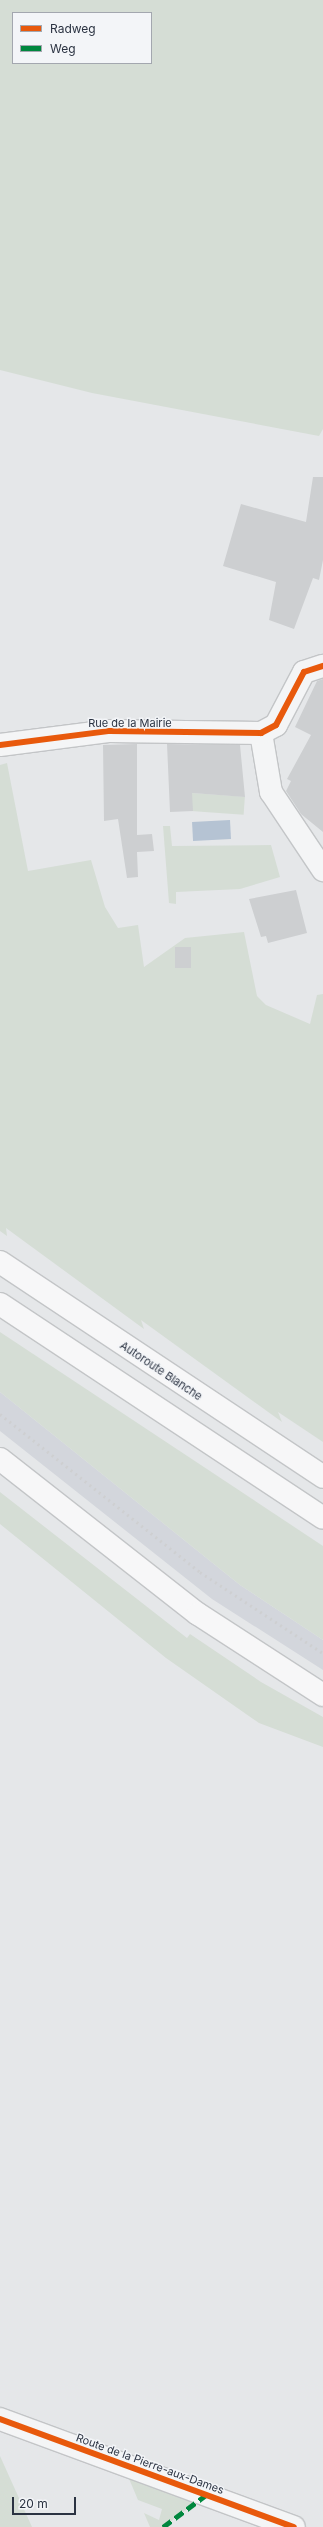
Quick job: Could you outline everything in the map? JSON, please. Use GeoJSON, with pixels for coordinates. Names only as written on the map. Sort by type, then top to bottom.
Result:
{"type":"FeatureCollection","features":[{"type":"Feature","properties":{"kind":"main road","name":"Autoroute Blanche"},"geometry":{"type":"LineString","coordinates":[[0,1262],[323,1477]]}},
{"type":"Feature","properties":{"kind":"main road"},"geometry":{"type":"LineString","coordinates":[[0,1304],[323,1518]]}},
{"type":"Feature","properties":{"kind":"main road"},"geometry":{"type":"LineString","coordinates":[[0,1459],[198,1614],[323,1695]]}},
{"type":"Feature","properties":{"kind":"street"},"geometry":{"type":"LineString","coordinates":[[318,666],[304,672],[276,725],[261,734],[271,792],[323,870]]}},
{"type":"Feature","properties":{"kind":"street","name":"Rue de la Mairie"},"geometry":{"type":"LineString","coordinates":[[0,745],[110,731],[261,734]]}},
{"type":"Feature","properties":{"kind":"street","name":"Route de la Pierre-aux-Dames"},"geometry":{"type":"LineString","coordinates":[[0,2419],[294,2527]]}},
{"type":"Feature","properties":{"kind":"shaded area"},"geometry":{"type":"Polygon","coordinates":[[[0,0],[323,0],[323,429],[319,436],[92,393],[0,370],[0,0]]]}},
{"type":"Feature","properties":{"kind":"shaded area"},"geometry":{"type":"Polygon","coordinates":[[[7,763],[28,871],[91,860],[105,907],[118,928],[138,925],[144,967],[185,938],[244,932],[257,996],[266,1005],[310,1024],[317,995],[323,994],[323,1442],[278,1412],[282,1422],[141,1320],[144,1329],[6,1228],[7,1236],[0,1231],[0,765],[7,763]]]}},
{"type":"Feature","properties":{"kind":"shaded area"},"geometry":{"type":"Polygon","coordinates":[[[192,793],[245,797],[244,815],[191,811],[192,793]]]}},
{"type":"Feature","properties":{"kind":"shaded area"},"geometry":{"type":"Polygon","coordinates":[[[163,826],[170,826],[172,846],[271,845],[280,877],[240,889],[176,892],[176,904],[169,903],[163,826]]]}},
{"type":"Feature","properties":{"kind":"shaded area"},"geometry":{"type":"Polygon","coordinates":[[[0,1332],[323,1546],[323,1640],[240,1585],[0,1392],[0,1332]]]}},
{"type":"Feature","properties":{"kind":"shaded area"},"geometry":{"type":"Polygon","coordinates":[[[0,1392],[240,1585],[323,1640],[323,1670],[212,1599],[0,1431],[0,1392]]]}},
{"type":"Feature","properties":{"kind":"shaded area"},"geometry":{"type":"Polygon","coordinates":[[[0,1492],[187,1638],[190,1634],[261,1682],[323,1717],[323,1747],[259,1723],[166,1658],[0,1524],[0,1492]]]}},
{"type":"Feature","properties":{"kind":"shaded area"},"geometry":{"type":"Polygon","coordinates":[[[0,2456],[32,2527],[0,2527],[0,2456]]]}},
{"type":"Feature","properties":{"kind":"shaded area"},"geometry":{"type":"Polygon","coordinates":[[[127,2474],[197,2502],[163,2527],[150,2527],[144,2513],[159,2520],[162,2509],[138,2500],[127,2474]]]}},
{"type":"Feature","properties":{"kind":"water"},"geometry":{"type":"Polygon","coordinates":[[[230,820],[231,839],[193,841],[192,822],[230,820]]]}},
{"type":"Feature","properties":{"kind":"building"},"geometry":{"type":"Polygon","coordinates":[[[313,477],[323,477],[323,560],[319,580],[313,578],[294,629],[269,620],[276,582],[223,566],[241,504],[306,522],[313,477]]]}},
{"type":"Feature","properties":{"kind":"building"},"geometry":{"type":"Polygon","coordinates":[[[323,679],[323,832],[301,814],[286,791],[291,781],[287,779],[311,735],[295,727],[317,681],[323,679]]]}},
{"type":"Feature","properties":{"kind":"building"},"geometry":{"type":"Polygon","coordinates":[[[137,744],[137,835],[152,834],[154,851],[137,852],[138,877],[127,878],[118,819],[104,821],[103,745],[137,744]]]}},
{"type":"Feature","properties":{"kind":"building"},"geometry":{"type":"Polygon","coordinates":[[[167,744],[240,745],[245,797],[192,793],[193,811],[170,812],[167,744]]]}},
{"type":"Feature","properties":{"kind":"building"},"geometry":{"type":"Polygon","coordinates":[[[296,890],[307,933],[268,943],[266,936],[261,937],[249,899],[296,890]]]}},
{"type":"Feature","properties":{"kind":"building"},"geometry":{"type":"Polygon","coordinates":[[[175,947],[191,947],[191,968],[175,968],[175,947]]]}},
{"type":"Feature","properties":{"kind":"railway"},"geometry":{"type":"LineString","coordinates":[[0,1414],[200,1572],[323,1653]]}},
{"type":"Feature","properties":{"kind":"marked path"},"geometry":{"type":"LineString","coordinates":[[163,2527],[206,2495]]}},
{"type":"Feature","properties":{"kind":"cycle path"},"geometry":{"type":"LineString","coordinates":[[0,745],[110,731],[261,733],[276,725],[304,672],[323,666]]}},
{"type":"Feature","properties":{"kind":"cycle path"},"geometry":{"type":"LineString","coordinates":[[0,2419],[294,2527]]}}]}
